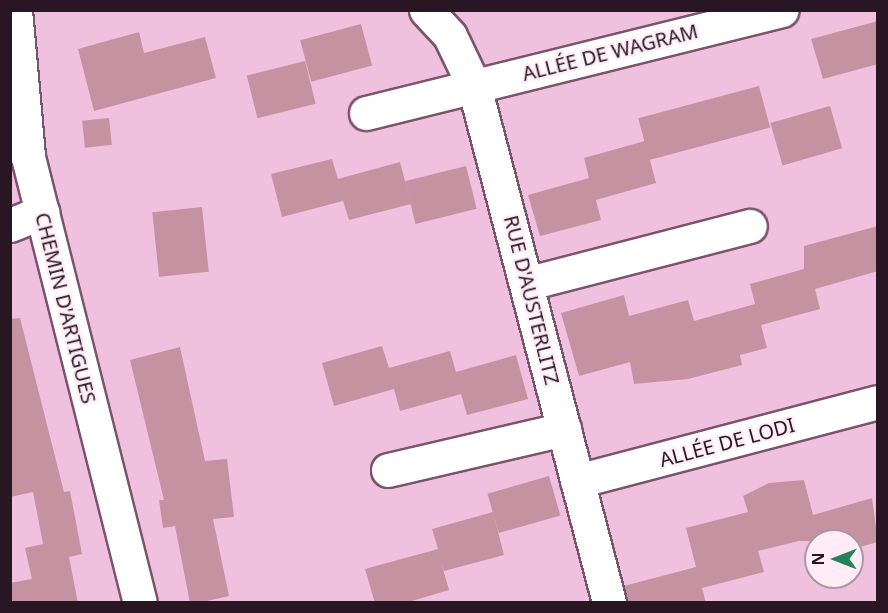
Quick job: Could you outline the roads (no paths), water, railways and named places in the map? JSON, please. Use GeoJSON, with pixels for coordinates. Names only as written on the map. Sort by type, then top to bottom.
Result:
{"type":"FeatureCollection","features":[{"type":"Feature","properties":{"kind":"street","name":"RUE D'AUSTERLITZ"},"geometry":{"type":"LineString","coordinates":[[426,10],[450,36],[474,86],[529,283],[609,603]]}},
{"type":"Feature","properties":{"kind":"street","name":"ALLÉE DE WAGRAM"},"geometry":{"type":"LineString","coordinates":[[366,113],[781,10]]}},
{"type":"Feature","properties":{"kind":"street","name":"CHEMIN D'ARTIGUES"},"geometry":{"type":"LineString","coordinates":[[14,13],[28,157],[140,603]]}},
{"type":"Feature","properties":{"kind":"street"},"geometry":{"type":"LineString","coordinates":[[10,225],[42,212]]}},
{"type":"Feature","properties":{"kind":"street"},"geometry":{"type":"LineString","coordinates":[[529,283],[750,226]]}},
{"type":"Feature","properties":{"kind":"street","name":"ALLÉE DE LODI"},"geometry":{"type":"LineString","coordinates":[[577,481],[878,402]]}},
{"type":"Feature","properties":{"kind":"street"},"geometry":{"type":"LineString","coordinates":[[388,470],[564,429]]}}]}
